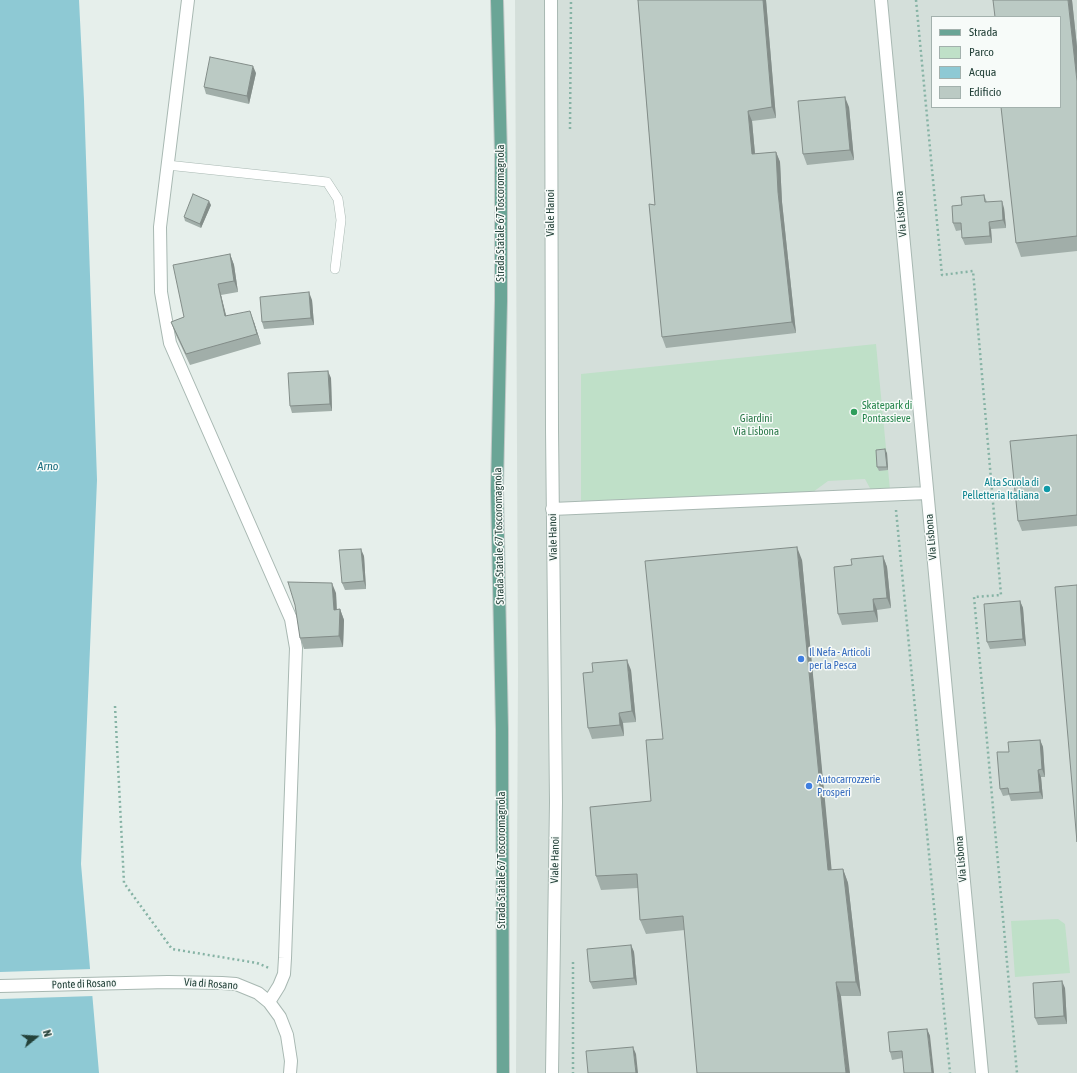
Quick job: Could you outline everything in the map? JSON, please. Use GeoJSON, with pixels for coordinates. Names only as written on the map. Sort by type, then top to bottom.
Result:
{"type":"FeatureCollection","features":[{"type":"Feature","properties":{"kind":"main road","name":"Strada Statale 67 Toscoromagnola"},"geometry":{"type":"LineString","coordinates":[[497,0],[501,154],[501,301],[497,490],[502,736],[503,1073]]}},
{"type":"Feature","properties":{"kind":"street"},"geometry":{"type":"LineString","coordinates":[[188,0],[167,165],[160,234],[161,292],[170,343],[291,619],[296,648],[284,974],[279,986],[269,1002]]}},
{"type":"Feature","properties":{"kind":"street","name":"Viale Hanoi"},"geometry":{"type":"LineString","coordinates":[[551,0],[552,509],[556,802],[552,1073]]}},
{"type":"Feature","properties":{"kind":"street","name":"Via Lisbona"},"geometry":{"type":"LineString","coordinates":[[881,0],[982,1073]]}},
{"type":"Feature","properties":{"kind":"street"},"geometry":{"type":"LineString","coordinates":[[552,509],[927,493]]}},
{"type":"Feature","properties":{"kind":"street","name":"Via di Rosano"},"geometry":{"type":"LineString","coordinates":[[168,982],[236,984],[253,991],[269,1002],[280,1017],[287,1035],[290,1073]]}},
{"type":"Feature","properties":{"kind":"street","name":"Ponte di Rosano"},"geometry":{"type":"LineString","coordinates":[[0,986],[168,982]]}},
{"type":"Feature","properties":{"kind":"lane"},"geometry":{"type":"LineString","coordinates":[[167,165],[327,182],[338,199],[341,220],[335,270]]}},
{"type":"Feature","properties":{"kind":"path"},"geometry":{"type":"LineString","coordinates":[[916,0],[942,275],[973,271],[1001,594],[974,597],[1017,1073]]}},
{"type":"Feature","properties":{"kind":"path"},"geometry":{"type":"LineString","coordinates":[[896,507],[950,1073]]}},
{"type":"Feature","properties":{"kind":"path"},"geometry":{"type":"LineString","coordinates":[[115,706],[124,883],[172,949],[257,963],[284,974]]}},
{"type":"Feature","properties":{"kind":"shaded area"},"geometry":{"type":"Polygon","coordinates":[[[515,0],[1077,0],[1077,1073],[516,1073],[518,673],[515,0]]]}},
{"type":"Feature","properties":{"kind":"green space","name":"Giardini Via Lisbona"},"geometry":{"type":"Polygon","coordinates":[[[876,344],[890,490],[871,490],[865,479],[828,481],[813,492],[581,501],[581,374],[876,344]]]}},
{"type":"Feature","properties":{"kind":"green space"},"geometry":{"type":"Polygon","coordinates":[[[1058,919],[1065,924],[1070,973],[1015,977],[1011,921],[1058,919]]]}},
{"type":"Feature","properties":{"kind":"water","name":"Arno"},"geometry":{"type":"Polygon","coordinates":[[[0,0],[79,0],[84,100],[97,480],[81,864],[99,1073],[0,1073],[0,0]]]}},
{"type":"Feature","properties":{"kind":"pier"},"geometry":{"type":"Polygon","coordinates":[[[92,969],[94,996],[0,999],[0,972],[92,969]]]}},
{"type":"Feature","properties":{"kind":"building"},"geometry":{"type":"Polygon","coordinates":[[[638,0],[763,0],[772,107],[748,111],[752,154],[776,152],[778,192],[792,322],[662,337],[649,204],[655,205],[638,0]]]}},
{"type":"Feature","properties":{"kind":"building"},"geometry":{"type":"Polygon","coordinates":[[[993,0],[1068,0],[1077,81],[1077,236],[1016,243],[1001,108],[1061,108],[1061,16],[995,16],[993,0]]]}},
{"type":"Feature","properties":{"kind":"building"},"geometry":{"type":"Polygon","coordinates":[[[210,57],[253,66],[247,96],[204,87],[210,57]]]}},
{"type":"Feature","properties":{"kind":"building"},"geometry":{"type":"Polygon","coordinates":[[[845,97],[850,150],[803,154],[798,101],[845,97]]]}},
{"type":"Feature","properties":{"kind":"building"},"geometry":{"type":"Polygon","coordinates":[[[193,194],[209,201],[200,224],[184,217],[193,194]]]}},
{"type":"Feature","properties":{"kind":"building"},"geometry":{"type":"Polygon","coordinates":[[[984,195],[985,202],[1002,201],[1003,220],[989,222],[990,236],[962,238],[961,223],[953,223],[952,206],[962,205],[961,197],[984,195]]]}},
{"type":"Feature","properties":{"kind":"building"},"geometry":{"type":"Polygon","coordinates":[[[230,254],[234,281],[218,284],[225,316],[250,311],[257,334],[186,354],[171,322],[184,317],[173,265],[230,254]]]}},
{"type":"Feature","properties":{"kind":"building"},"geometry":{"type":"Polygon","coordinates":[[[309,292],[311,318],[262,322],[260,297],[309,292]]]}},
{"type":"Feature","properties":{"kind":"building"},"geometry":{"type":"Polygon","coordinates":[[[328,371],[330,404],[290,406],[288,373],[328,371]]]}},
{"type":"Feature","properties":{"kind":"building","name":"Alta Scuola di Pelletteria Italiana"},"geometry":{"type":"Polygon","coordinates":[[[1077,435],[1077,515],[1018,521],[1010,441],[1077,435]]]}},
{"type":"Feature","properties":{"kind":"building"},"geometry":{"type":"Polygon","coordinates":[[[885,449],[887,467],[877,467],[876,450],[885,449]]]}},
{"type":"Feature","properties":{"kind":"building"},"geometry":{"type":"Polygon","coordinates":[[[797,547],[828,870],[843,869],[856,982],[836,982],[846,1073],[697,1073],[683,916],[640,920],[637,874],[596,876],[590,807],[651,801],[646,740],[663,739],[645,561],[797,547]]]}},
{"type":"Feature","properties":{"kind":"building"},"geometry":{"type":"Polygon","coordinates":[[[361,549],[364,581],[342,583],[339,550],[361,549]]]}},
{"type":"Feature","properties":{"kind":"building"},"geometry":{"type":"Polygon","coordinates":[[[883,556],[887,598],[873,599],[874,611],[838,614],[834,567],[852,565],[851,559],[883,556]]]}},
{"type":"Feature","properties":{"kind":"building"},"geometry":{"type":"Polygon","coordinates":[[[288,582],[332,583],[334,610],[340,609],[339,636],[300,638],[295,605],[288,582]]]}},
{"type":"Feature","properties":{"kind":"building"},"geometry":{"type":"Polygon","coordinates":[[[1077,585],[1077,842],[1055,587],[1077,585]]]}},
{"type":"Feature","properties":{"kind":"building"},"geometry":{"type":"Polygon","coordinates":[[[1020,601],[1023,639],[987,642],[984,604],[1020,601]]]}},
{"type":"Feature","properties":{"kind":"building"},"geometry":{"type":"Polygon","coordinates":[[[627,660],[632,711],[619,713],[620,725],[588,728],[583,673],[593,672],[592,663],[627,660]]]}},
{"type":"Feature","properties":{"kind":"building"},"geometry":{"type":"Polygon","coordinates":[[[1040,740],[1042,769],[1038,770],[1040,792],[1009,794],[1008,788],[1000,789],[997,752],[1009,752],[1008,742],[1040,740]]]}},
{"type":"Feature","properties":{"kind":"building"},"geometry":{"type":"Polygon","coordinates":[[[631,945],[634,978],[590,982],[587,949],[631,945]]]}},
{"type":"Feature","properties":{"kind":"building"},"geometry":{"type":"Polygon","coordinates":[[[1062,981],[1064,1016],[1035,1018],[1033,983],[1062,981]]]}},
{"type":"Feature","properties":{"kind":"building"},"geometry":{"type":"Polygon","coordinates":[[[927,1029],[932,1073],[904,1073],[902,1051],[890,1052],[888,1032],[927,1029]]]}},
{"type":"Feature","properties":{"kind":"building"},"geometry":{"type":"Polygon","coordinates":[[[633,1047],[636,1073],[588,1073],[586,1051],[633,1047]]]}},
{"type":"Feature","properties":{"kind":"place","name":"Skatepark di Pontassieve"},"geometry":{"type":"Point","coordinates":[854,412]}},
{"type":"Feature","properties":{"kind":"place","name":"Alta Scuola di Pelletteria Italiana"},"geometry":{"type":"Point","coordinates":[1047,489]}},
{"type":"Feature","properties":{"kind":"place","name":"Il Nefa - Articoli per la Pesca"},"geometry":{"type":"Point","coordinates":[801,659]}},
{"type":"Feature","properties":{"kind":"place","name":"Autocarrozzerie Prosperi"},"geometry":{"type":"Point","coordinates":[809,786]}}]}
